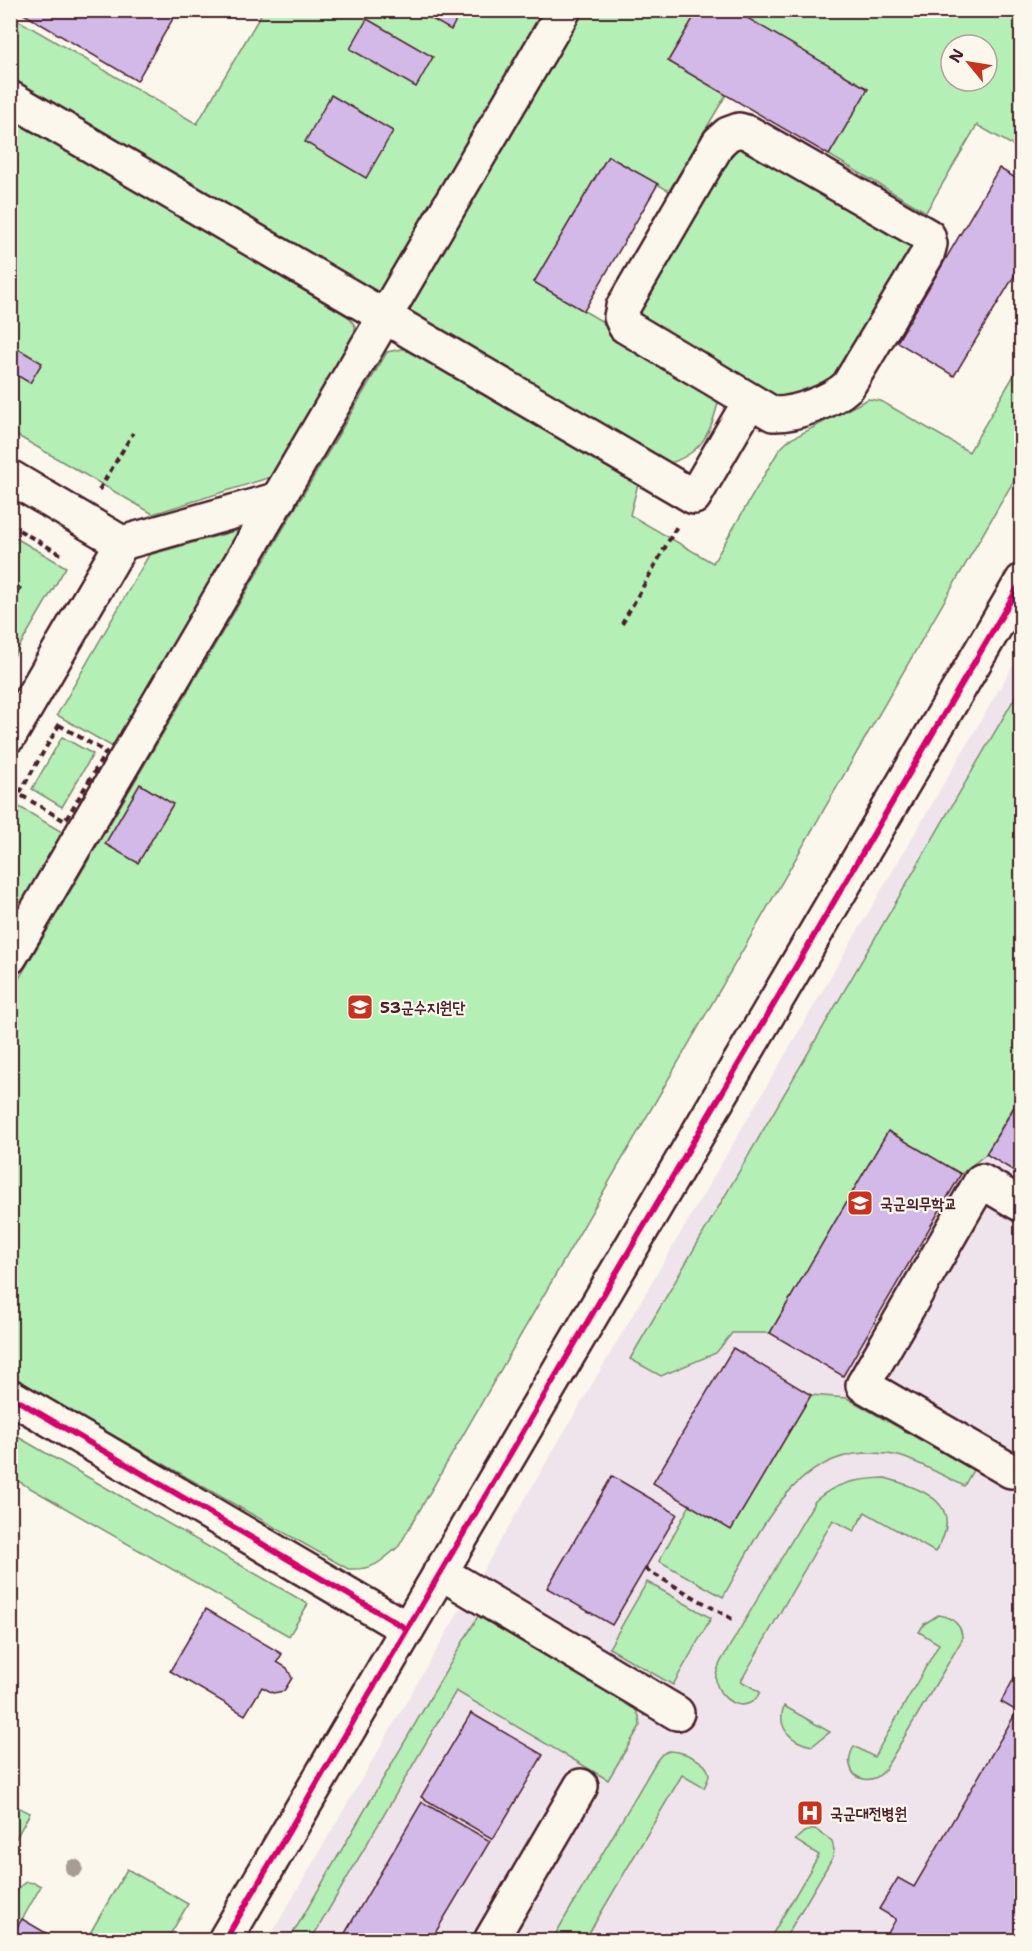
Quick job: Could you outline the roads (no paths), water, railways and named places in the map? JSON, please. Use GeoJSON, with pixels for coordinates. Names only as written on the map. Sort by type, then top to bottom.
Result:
{"type":"FeatureCollection","features":[{"type":"Feature","properties":{"kind":"street"},"geometry":{"type":"LineString","coordinates":[[10,957],[564,10]]}},
{"type":"Feature","properties":{"kind":"street"},"geometry":{"type":"LineString","coordinates":[[10,98],[694,497],[750,401]]}},
{"type":"Feature","properties":{"kind":"street"},"geometry":{"type":"LineString","coordinates":[[738,130],[749,133],[928,236],[930,244],[927,255],[848,386],[838,395],[786,415],[773,414],[750,401],[625,326],[621,317],[623,307],[720,142],[728,134],[738,130]]}},
{"type":"Feature","properties":{"kind":"street"},"geometry":{"type":"LineString","coordinates":[[10,477],[122,543]]}},
{"type":"Feature","properties":{"kind":"street"},"geometry":{"type":"LineString","coordinates":[[10,735],[122,543],[279,499]]}},
{"type":"Feature","properties":{"kind":"street"},"geometry":{"type":"LineString","coordinates":[[225,1941],[1022,581]]}},
{"type":"Feature","properties":{"kind":"street"},"geometry":{"type":"LineString","coordinates":[[1011,1470],[863,1385],[981,1181],[1022,1205]]}},
{"type":"Feature","properties":{"kind":"street"},"geometry":{"type":"LineString","coordinates":[[10,1396],[407,1629]]}},
{"type":"Feature","properties":{"kind":"street"},"geometry":{"type":"LineString","coordinates":[[440,1572],[677,1713]]}},
{"type":"Feature","properties":{"kind":"street"},"geometry":{"type":"LineString","coordinates":[[491,1941],[581,1786]]}},
{"type":"Feature","properties":{"kind":"place","name":"53군수지원단"},"geometry":{"type":"Point","coordinates":[360,1007]}},
{"type":"Feature","properties":{"kind":"place","name":"국군의무학교"},"geometry":{"type":"Point","coordinates":[860,1203]}},
{"type":"Feature","properties":{"kind":"place","name":"국군대전병원"},"geometry":{"type":"Point","coordinates":[810,1813]}}]}
